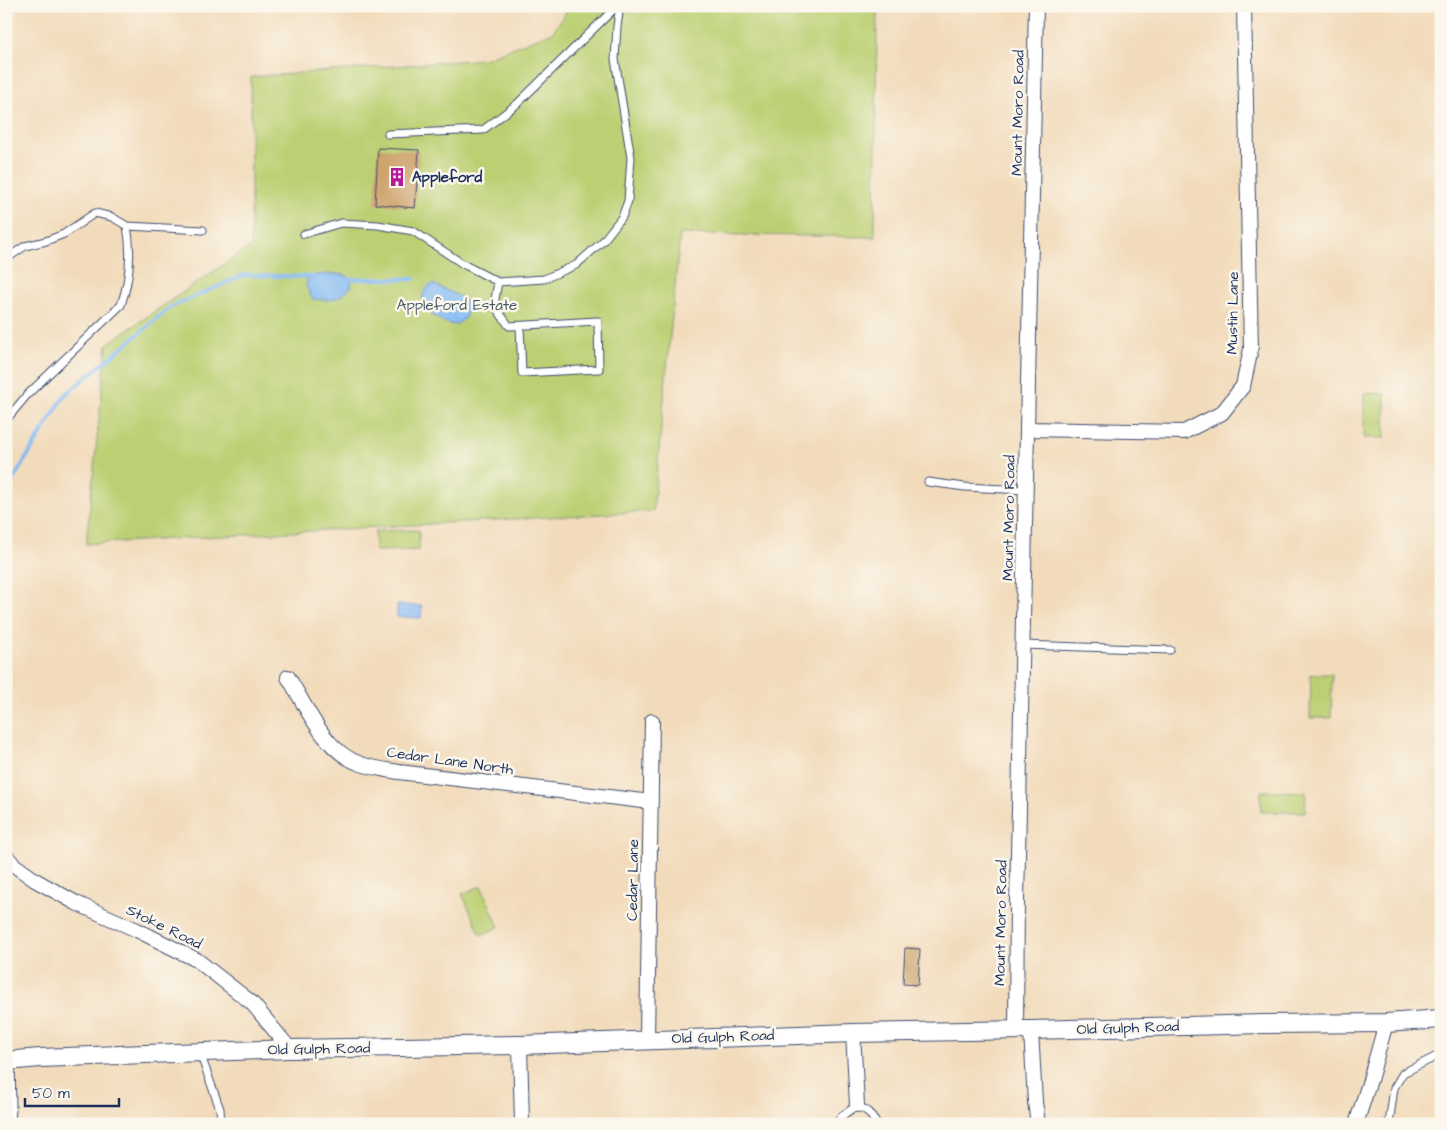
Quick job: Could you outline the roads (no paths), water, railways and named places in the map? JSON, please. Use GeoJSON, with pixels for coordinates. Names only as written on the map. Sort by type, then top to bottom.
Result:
{"type":"FeatureCollection","features":[{"type":"Feature","properties":{"kind":"street","name":"Mount Moro Road"},"geometry":{"type":"LineString","coordinates":[[1036,6],[1023,645],[1023,1030],[1038,1124]]}},
{"type":"Feature","properties":{"kind":"street","name":"Mustin Lane"},"geometry":{"type":"LineString","coordinates":[[1028,428],[1184,432],[1222,413],[1243,386],[1251,349],[1244,6]]}},
{"type":"Feature","properties":{"kind":"street","name":"Cedar Lane North"},"geometry":{"type":"LineString","coordinates":[[288,677],[316,724],[332,745],[348,758],[361,764],[399,772],[651,802]]}},
{"type":"Feature","properties":{"kind":"street","name":"Cedar Lane"},"geometry":{"type":"LineString","coordinates":[[647,1039],[652,721]]}},
{"type":"Feature","properties":{"kind":"street","name":"Stoke Road"},"geometry":{"type":"LineString","coordinates":[[6,856],[14,865],[59,894],[197,960],[252,1003],[290,1049]]}},
{"type":"Feature","properties":{"kind":"street","name":"Old Gulph Road"},"geometry":{"type":"LineString","coordinates":[[8,1061],[40,1058],[290,1049],[520,1045],[853,1033],[1386,1023],[1441,1019]]}},
{"type":"Feature","properties":{"kind":"street"},"geometry":{"type":"LineString","coordinates":[[1356,1124],[1386,1023]]}},
{"type":"Feature","properties":{"kind":"street"},"geometry":{"type":"LineString","coordinates":[[853,1033],[858,1105]]}},
{"type":"Feature","properties":{"kind":"street"},"geometry":{"type":"LineString","coordinates":[[520,1045],[522,1124]]}},
{"type":"Feature","properties":{"kind":"lane"},"geometry":{"type":"LineString","coordinates":[[388,134],[483,130],[517,104],[619,6]]}},
{"type":"Feature","properties":{"kind":"lane"},"geometry":{"type":"LineString","coordinates":[[304,234],[341,223],[378,225],[413,231],[463,264],[498,282],[544,279],[576,265],[603,241],[622,217],[628,201],[631,158],[615,59],[619,6]]}},
{"type":"Feature","properties":{"kind":"lane"},"geometry":{"type":"LineString","coordinates":[[6,259],[25,246],[46,242],[64,234],[95,212],[112,217],[127,226],[202,230]]}},
{"type":"Feature","properties":{"kind":"lane"},"geometry":{"type":"LineString","coordinates":[[6,420],[27,395],[121,305],[127,289],[130,259],[127,226]]}},
{"type":"Feature","properties":{"kind":"lane"},"geometry":{"type":"LineString","coordinates":[[498,282],[494,305],[508,326],[598,321],[599,369],[522,373],[520,326]]}},
{"type":"Feature","properties":{"kind":"lane"},"geometry":{"type":"LineString","coordinates":[[928,482],[955,486],[1026,490]]}},
{"type":"Feature","properties":{"kind":"lane"},"geometry":{"type":"LineString","coordinates":[[1023,645],[1170,650]]}},
{"type":"Feature","properties":{"kind":"lane"},"geometry":{"type":"LineString","coordinates":[[200,1052],[220,1109],[221,1124]]}},
{"type":"Feature","properties":{"kind":"lane"},"geometry":{"type":"LineString","coordinates":[[1388,1124],[1394,1088],[1403,1073],[1441,1054]]}},
{"type":"Feature","properties":{"kind":"lane"},"geometry":{"type":"LineString","coordinates":[[8,1061],[12,1108],[11,1124]]}},
{"type":"Feature","properties":{"kind":"lane"},"geometry":{"type":"LineString","coordinates":[[835,1124],[842,1116],[858,1105],[868,1112],[877,1124]]}},
{"type":"Feature","properties":{"kind":"water"},"geometry":{"type":"Polygon","coordinates":[[[315,275],[345,275],[350,278],[352,286],[334,299],[312,299],[306,285],[308,278],[315,275]]]}},
{"type":"Feature","properties":{"kind":"water"},"geometry":{"type":"Polygon","coordinates":[[[433,284],[463,298],[469,309],[464,319],[456,325],[440,320],[426,308],[423,298],[424,293],[433,284]]]}},
{"type":"Feature","properties":{"kind":"water"},"geometry":{"type":"Polygon","coordinates":[[[397,605],[422,606],[421,618],[397,617],[397,605]]]}},
{"type":"Feature","properties":{"kind":"waterway"},"geometry":{"type":"LineString","coordinates":[[6,491],[65,395],[171,307],[244,275],[314,277]]}},
{"type":"Feature","properties":{"kind":"waterway"},"geometry":{"type":"LineString","coordinates":[[346,279],[414,279]]}},
{"type":"Feature","properties":{"kind":"place","name":"Appleford"},"geometry":{"type":"Point","coordinates":[397,177]}},
{"type":"Feature","properties":{"kind":"park label","name":"Appleford Estate"},"geometry":{"type":"Point","coordinates":[457,305]}}]}
